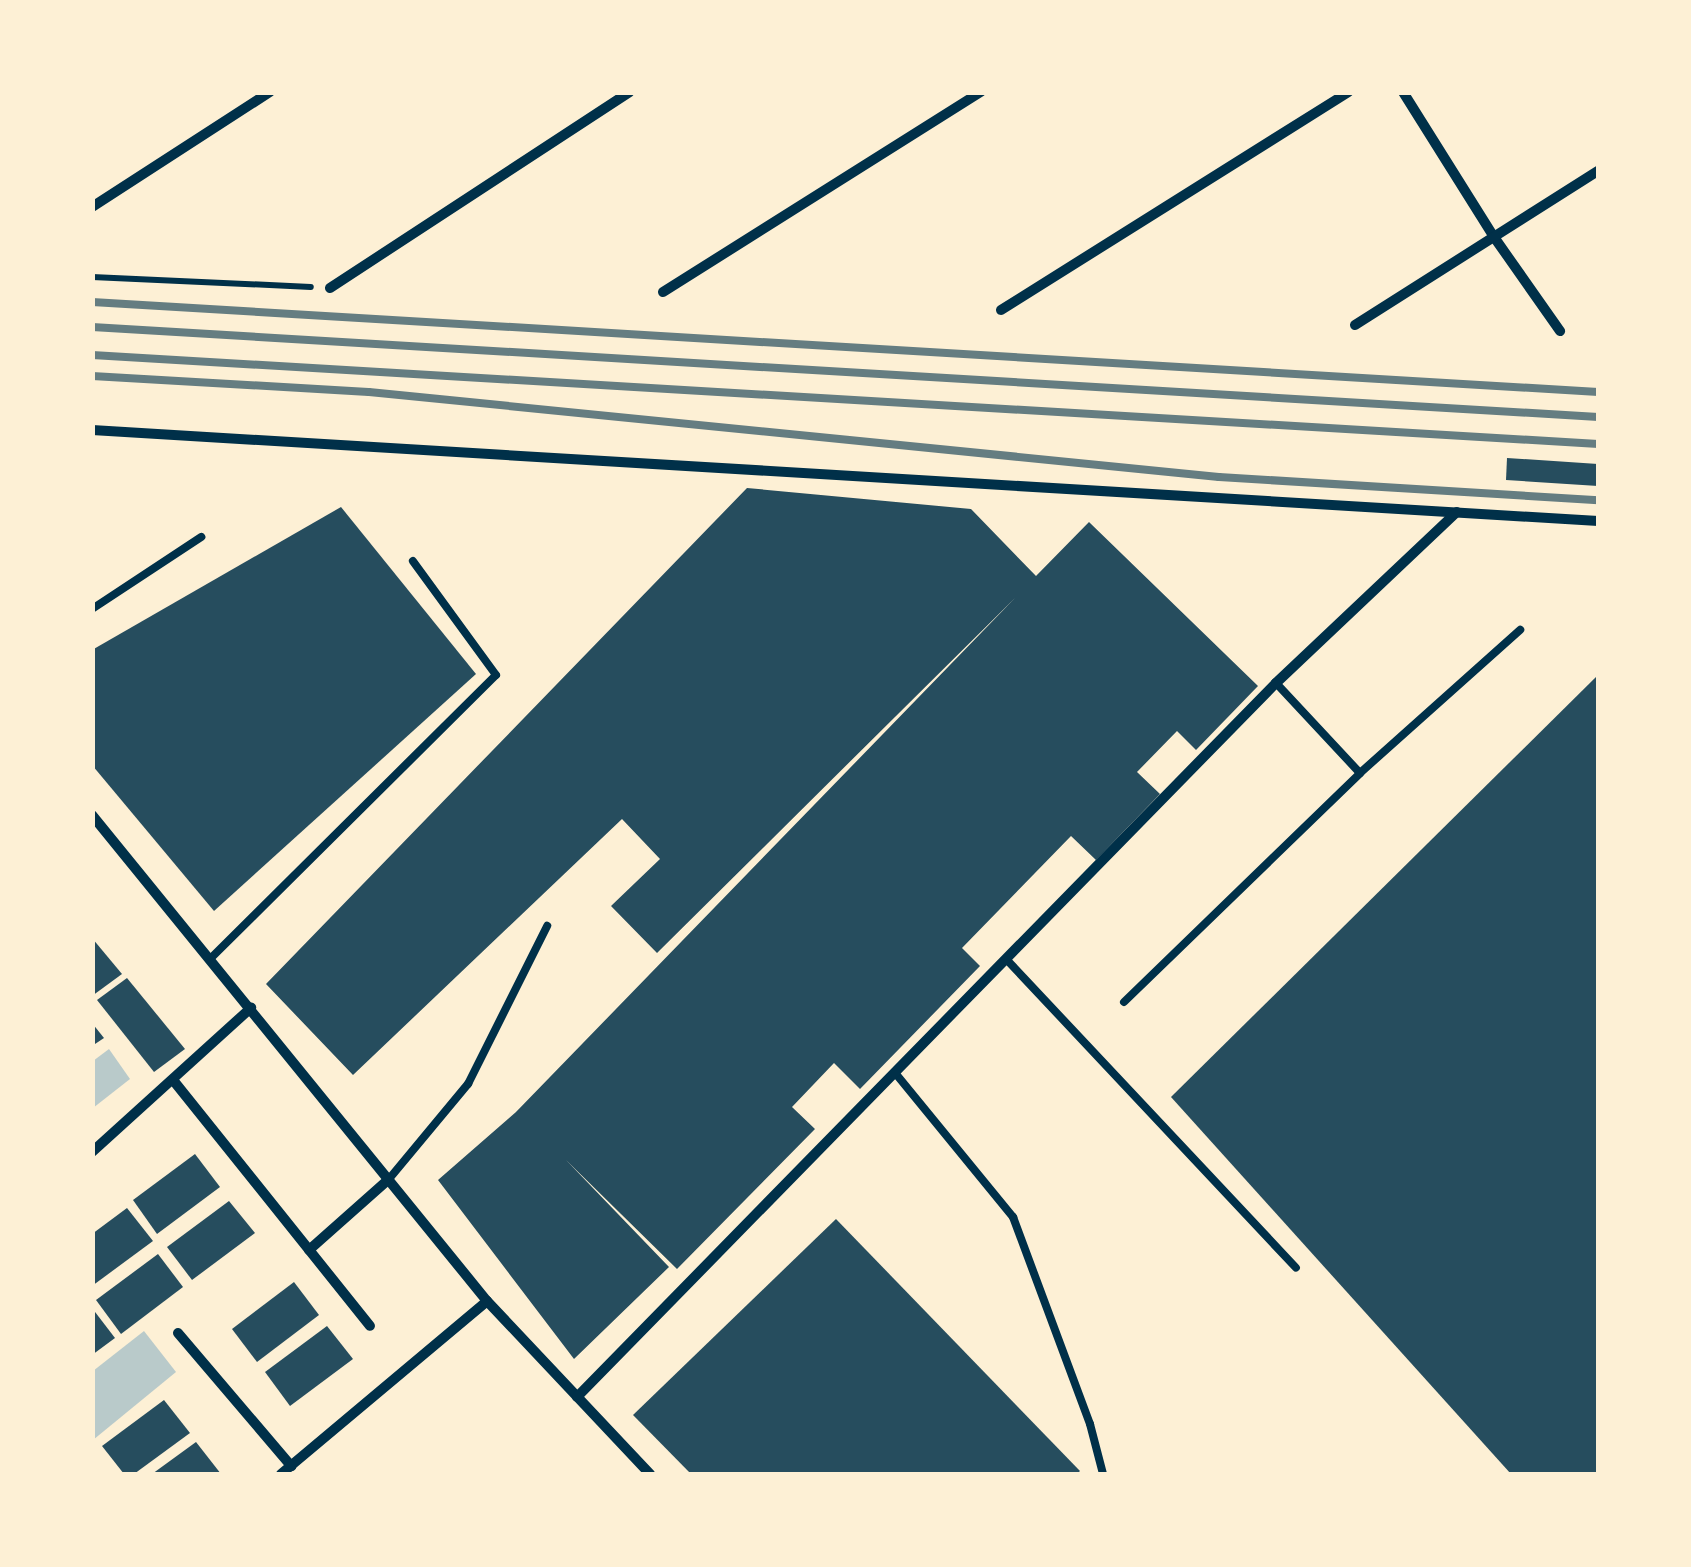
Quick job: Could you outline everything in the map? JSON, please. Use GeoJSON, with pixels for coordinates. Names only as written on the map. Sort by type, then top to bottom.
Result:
{"type":"FeatureCollection","features":[{"type":"Feature","properties":{"kind":"street"},"geometry":{"type":"LineString","coordinates":[[92,207],[270,92]]}},
{"type":"Feature","properties":{"kind":"street"},"geometry":{"type":"LineString","coordinates":[[330,288],[630,92]]}},
{"type":"Feature","properties":{"kind":"street"},"geometry":{"type":"LineString","coordinates":[[662,292],[981,92]]}},
{"type":"Feature","properties":{"kind":"street"},"geometry":{"type":"LineString","coordinates":[[1001,310],[1348,92]]}},
{"type":"Feature","properties":{"kind":"street"},"geometry":{"type":"LineString","coordinates":[[1404,92],[1494,237],[1560,330]]}},
{"type":"Feature","properties":{"kind":"street"},"geometry":{"type":"LineString","coordinates":[[1356,324],[1598,171]]}},
{"type":"Feature","properties":{"kind":"street"},"geometry":{"type":"LineString","coordinates":[[92,430],[1598,521]]}},
{"type":"Feature","properties":{"kind":"street"},"geometry":{"type":"LineString","coordinates":[[578,1397],[1276,683],[1457,512]]}},
{"type":"Feature","properties":{"kind":"street"},"geometry":{"type":"LineString","coordinates":[[92,816],[487,1301],[650,1474]]}},
{"type":"Feature","properties":{"kind":"street"},"geometry":{"type":"LineString","coordinates":[[92,1152],[251,1008]]}},
{"type":"Feature","properties":{"kind":"street"},"geometry":{"type":"LineString","coordinates":[[173,1080],[370,1326]]}},
{"type":"Feature","properties":{"kind":"street"},"geometry":{"type":"LineString","coordinates":[[309,1250],[389,1179]]}},
{"type":"Feature","properties":{"kind":"street"},"geometry":{"type":"LineString","coordinates":[[178,1333],[286,1470],[487,1301]]}},
{"type":"Feature","properties":{"kind":"lane"},"geometry":{"type":"LineString","coordinates":[[92,609],[201,537]]}},
{"type":"Feature","properties":{"kind":"lane"},"geometry":{"type":"LineString","coordinates":[[210,959],[489,687],[496,675],[413,561]]}},
{"type":"Feature","properties":{"kind":"lane"},"geometry":{"type":"LineString","coordinates":[[1124,1002],[1360,772],[1520,630]]}},
{"type":"Feature","properties":{"kind":"lane"},"geometry":{"type":"LineString","coordinates":[[1276,683],[1360,772]]}},
{"type":"Feature","properties":{"kind":"lane"},"geometry":{"type":"LineString","coordinates":[[389,1179],[468,1084],[547,926]]}},
{"type":"Feature","properties":{"kind":"lane"},"geometry":{"type":"LineString","coordinates":[[1008,960],[1296,1268]]}},
{"type":"Feature","properties":{"kind":"lane"},"geometry":{"type":"LineString","coordinates":[[896,1074],[1014,1217],[1090,1424],[1103,1474]]}},
{"type":"Feature","properties":{"kind":"path"},"geometry":{"type":"LineString","coordinates":[[92,278],[330,288]]}},
{"type":"Feature","properties":{"kind":"shaded area"},"geometry":{"type":"Polygon","coordinates":[[[109,1049],[130,1079],[93,1108],[93,1061],[109,1049]]]}},
{"type":"Feature","properties":{"kind":"shaded area"},"geometry":{"type":"Polygon","coordinates":[[[144,1331],[176,1372],[93,1440],[93,1371],[144,1331]]]}},
{"type":"Feature","properties":{"kind":"building"},"geometry":{"type":"Polygon","coordinates":[[[1507,458],[1598,464],[1598,486],[1506,480],[1507,458]]]}},
{"type":"Feature","properties":{"kind":"building"},"geometry":{"type":"Polygon","coordinates":[[[747,488],[971,509],[1036,576],[1089,522],[1258,686],[1196,750],[1177,731],[1137,772],[1160,794],[1096,860],[1071,836],[962,948],[980,966],[860,1089],[834,1063],[792,1107],[815,1129],[677,1269],[566,1160],[669,1267],[574,1359],[438,1180],[516,1112],[1015,598],[657,953],[611,906],[660,859],[622,819],[353,1075],[266,984],[747,488]]]}},
{"type":"Feature","properties":{"kind":"building"},"geometry":{"type":"Polygon","coordinates":[[[341,507],[476,674],[214,911],[92,765],[92,650],[341,507]]]}},
{"type":"Feature","properties":{"kind":"building"},"geometry":{"type":"Polygon","coordinates":[[[1598,675],[1598,1474],[1511,1474],[1171,1097],[1598,675]]]}},
{"type":"Feature","properties":{"kind":"building"},"geometry":{"type":"Polygon","coordinates":[[[92,938],[122,974],[92,996],[92,938]]]}},
{"type":"Feature","properties":{"kind":"building"},"geometry":{"type":"Polygon","coordinates":[[[127,978],[185,1049],[154,1072],[97,1000],[127,978]]]}},
{"type":"Feature","properties":{"kind":"building"},"geometry":{"type":"Polygon","coordinates":[[[92,1023],[104,1038],[92,1046],[92,1023]]]}},
{"type":"Feature","properties":{"kind":"building"},"geometry":{"type":"Polygon","coordinates":[[[195,1154],[220,1187],[157,1234],[133,1200],[195,1154]]]}},
{"type":"Feature","properties":{"kind":"building"},"geometry":{"type":"Polygon","coordinates":[[[229,1201],[255,1233],[192,1280],[167,1247],[229,1201]]]}},
{"type":"Feature","properties":{"kind":"building"},"geometry":{"type":"Polygon","coordinates":[[[127,1208],[153,1241],[92,1286],[92,1234],[127,1208]]]}},
{"type":"Feature","properties":{"kind":"building"},"geometry":{"type":"Polygon","coordinates":[[[836,1219],[1080,1471],[1077,1474],[691,1474],[633,1415],[836,1219]]]}},
{"type":"Feature","properties":{"kind":"building"},"geometry":{"type":"Polygon","coordinates":[[[158,1254],[183,1287],[121,1334],[96,1300],[158,1254]]]}},
{"type":"Feature","properties":{"kind":"building"},"geometry":{"type":"Polygon","coordinates":[[[294,1282],[319,1315],[257,1362],[232,1329],[294,1282]]]}},
{"type":"Feature","properties":{"kind":"building"},"geometry":{"type":"Polygon","coordinates":[[[92,1308],[115,1338],[92,1355],[92,1308]]]}},
{"type":"Feature","properties":{"kind":"building"},"geometry":{"type":"Polygon","coordinates":[[[327,1326],[353,1359],[290,1406],[265,1372],[327,1326]]]}},
{"type":"Feature","properties":{"kind":"building"},"geometry":{"type":"Polygon","coordinates":[[[164,1400],[190,1433],[134,1474],[124,1474],[102,1446],[164,1400]]]}},
{"type":"Feature","properties":{"kind":"building"},"geometry":{"type":"Polygon","coordinates":[[[196,1442],[221,1474],[152,1474],[196,1442]]]}},
{"type":"Feature","properties":{"kind":"railway"},"geometry":{"type":"LineString","coordinates":[[92,302],[1598,392]]}},
{"type":"Feature","properties":{"kind":"railway"},"geometry":{"type":"LineString","coordinates":[[92,327],[1598,417]]}},
{"type":"Feature","properties":{"kind":"railway"},"geometry":{"type":"LineString","coordinates":[[92,355],[1598,444]]}},
{"type":"Feature","properties":{"kind":"railway"},"geometry":{"type":"LineString","coordinates":[[92,376],[369,392],[1219,477],[1598,500]]}}]}
